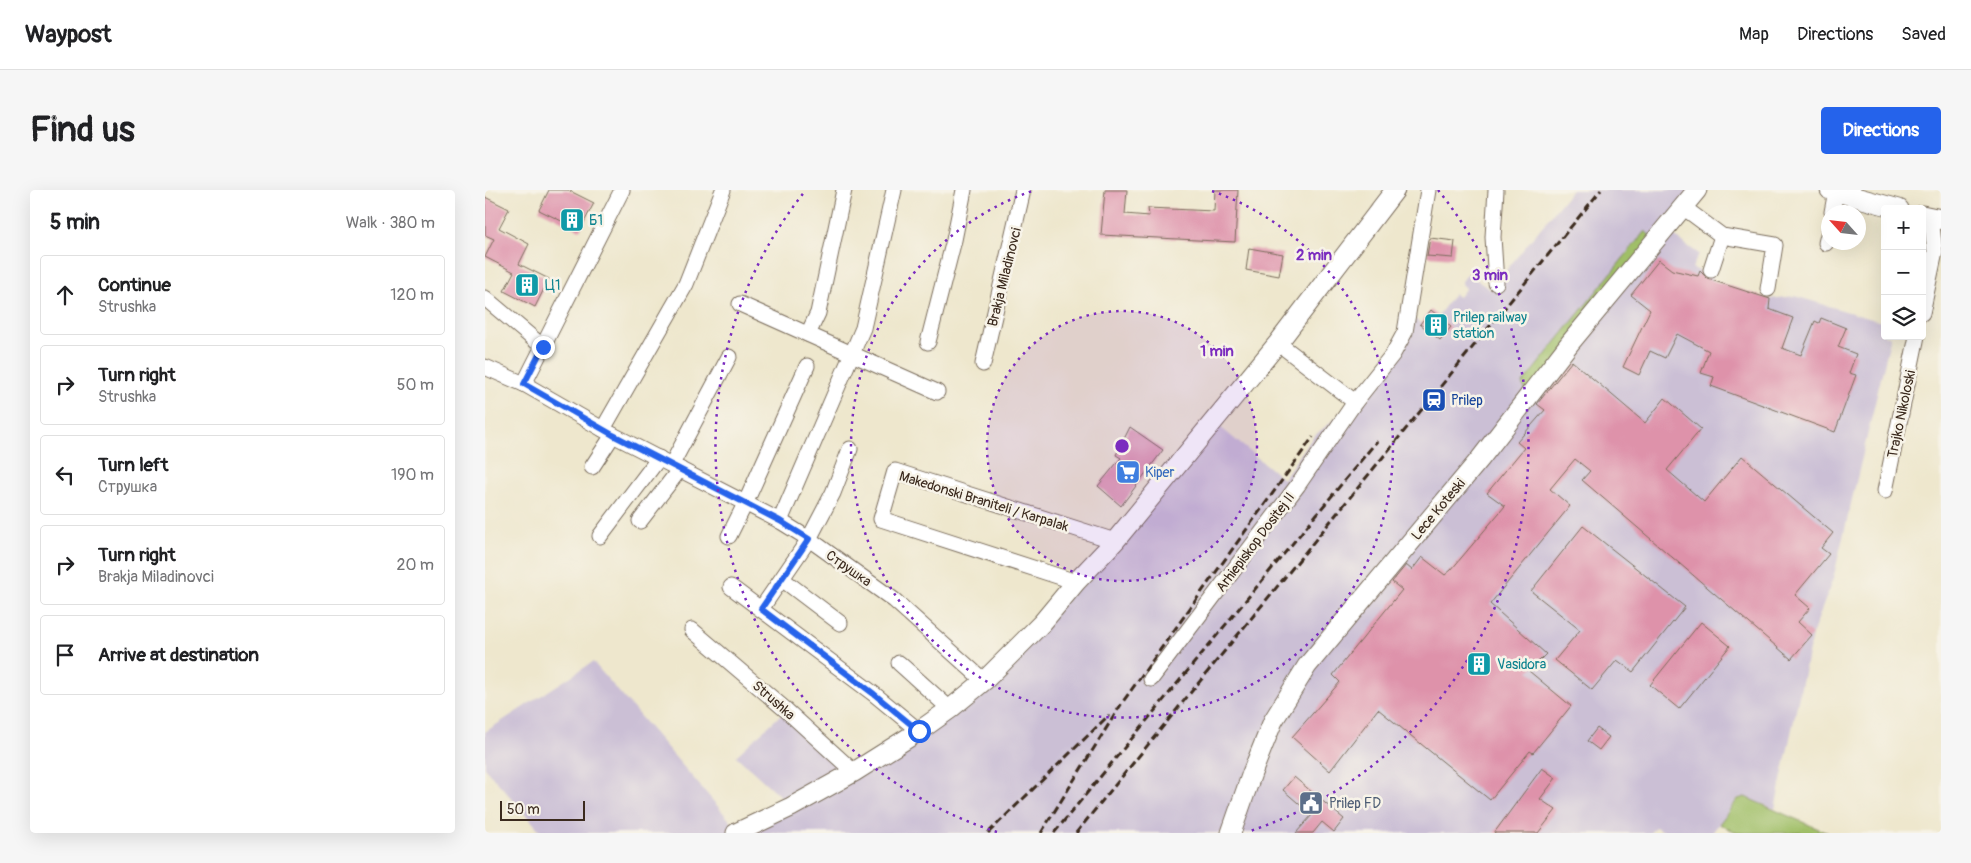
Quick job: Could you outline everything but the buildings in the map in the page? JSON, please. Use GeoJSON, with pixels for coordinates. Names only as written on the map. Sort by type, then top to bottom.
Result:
{"type":"FeatureCollection","features":[{"type":"Feature","properties":{"kind":"main road"},"geometry":{"type":"LineString","coordinates":[[737,833],[854,772],[919,731],[984,681],[1042,623],[1076,582],[1115,541],[1278,343],[1395,190]]}},
{"type":"Feature","properties":{"kind":"main road","name":"Lece Koteski"},"geometry":{"type":"LineString","coordinates":[[1231,833],[1273,721],[1307,666],[1480,459],[1544,376],[1697,190]]}},
{"type":"Feature","properties":{"kind":"main road"},"geometry":{"type":"LineString","coordinates":[[1833,191],[1884,205]]}},
{"type":"Feature","properties":{"kind":"street"},"geometry":{"type":"LineString","coordinates":[[524,384],[622,190]]}},
{"type":"Feature","properties":{"kind":"street"},"geometry":{"type":"LineString","coordinates":[[592,467],[608,432],[686,284],[723,190]]}},
{"type":"Feature","properties":{"kind":"street"},"geometry":{"type":"LineString","coordinates":[[808,334],[818,313],[844,190]]}},
{"type":"Feature","properties":{"kind":"street"},"geometry":{"type":"LineString","coordinates":[[780,521],[863,328],[894,190]]}},
{"type":"Feature","properties":{"kind":"street"},"geometry":{"type":"LineString","coordinates":[[928,342],[954,240],[964,190]]}},
{"type":"Feature","properties":{"kind":"street","name":"Brakja Miladinovci"},"geometry":{"type":"LineString","coordinates":[[983,364],[1023,190]]}},
{"type":"Feature","properties":{"kind":"street","name":"Arhiepiskop Dositej II"},"geometry":{"type":"LineString","coordinates":[[1151,680],[1298,485],[1355,402],[1393,354],[1405,332],[1428,190]]}},
{"type":"Feature","properties":{"kind":"street"},"geometry":{"type":"LineString","coordinates":[[1496,190],[1493,237],[1496,282]]}},
{"type":"Feature","properties":{"kind":"street"},"geometry":{"type":"LineString","coordinates":[[1832,205],[1833,191]]}},
{"type":"Feature","properties":{"kind":"street"},"geometry":{"type":"LineString","coordinates":[[1683,207],[1722,236],[1775,244],[1768,289]]}},
{"type":"Feature","properties":{"kind":"street"},"geometry":{"type":"LineString","coordinates":[[1926,295],[1935,252],[1932,217]]}},
{"type":"Feature","properties":{"kind":"street"},"geometry":{"type":"LineString","coordinates":[[1711,270],[1722,236]]}},
{"type":"Feature","properties":{"kind":"street"},"geometry":{"type":"LineString","coordinates":[[485,298],[543,347]]}},
{"type":"Feature","properties":{"kind":"street"},"geometry":{"type":"LineString","coordinates":[[740,304],[937,392]]}},
{"type":"Feature","properties":{"kind":"street","name":"Trajko Nikoloski"},"geometry":{"type":"LineString","coordinates":[[1885,491],[1916,340]]}},
{"type":"Feature","properties":{"kind":"street"},"geometry":{"type":"LineString","coordinates":[[1278,343],[1355,402]]}},
{"type":"Feature","properties":{"kind":"street"},"geometry":{"type":"LineString","coordinates":[[640,520],[729,357]]}},
{"type":"Feature","properties":{"kind":"street"},"geometry":{"type":"LineString","coordinates":[[729,536],[807,366]]}},
{"type":"Feature","properties":{"kind":"street","name":"Струшка"},"geometry":{"type":"LineString","coordinates":[[486,368],[524,384],[608,432],[780,521],[809,539],[894,600],[984,681]]}},
{"type":"Feature","properties":{"kind":"street"},"geometry":{"type":"LineString","coordinates":[[761,609],[809,539],[833,493],[850,449]]}},
{"type":"Feature","properties":{"kind":"street"},"geometry":{"type":"LineString","coordinates":[[600,536],[670,464]]}},
{"type":"Feature","properties":{"kind":"street","name":"Makedonski Braniteli / Karpalak"},"geometry":{"type":"LineString","coordinates":[[1076,582],[881,519],[895,471],[1115,541]]}},
{"type":"Feature","properties":{"kind":"street"},"geometry":{"type":"LineString","coordinates":[[782,579],[840,623]]}},
{"type":"Feature","properties":{"kind":"street"},"geometry":{"type":"LineString","coordinates":[[731,587],[874,694],[919,731]]}},
{"type":"Feature","properties":{"kind":"street","name":"Strushka"},"geometry":{"type":"LineString","coordinates":[[692,630],[786,710],[854,772]]}},
{"type":"Feature","properties":{"kind":"street"},"geometry":{"type":"LineString","coordinates":[[899,664],[950,709]]}},
{"type":"Feature","properties":{"kind":"shaded area"},"geometry":{"type":"Polygon","coordinates":[[[1572,190],[1697,190],[1664,229],[1699,254],[1692,268],[1713,276],[1712,280],[1770,299],[1795,296],[1881,322],[1881,340],[1890,340],[1833,579],[1812,635],[1775,809],[1745,797],[1738,798],[1712,833],[1668,833],[1655,827],[1650,833],[542,833],[485,768],[485,732],[593,662],[739,831],[791,806],[736,756],[786,710],[854,772],[984,681],[1214,422],[1283,479],[1313,437],[1355,402],[1415,319],[1441,340],[1451,327],[1438,316],[1454,294],[1459,297],[1466,288],[1461,283],[1468,273],[1490,290],[1572,190]]]}},
{"type":"Feature","properties":{"kind":"green space"},"geometry":{"type":"Polygon","coordinates":[[[1645,231],[1655,240],[1530,396],[1522,384],[1645,231]]]}},
{"type":"Feature","properties":{"kind":"green space"},"geometry":{"type":"Polygon","coordinates":[[[1745,797],[1828,833],[1738,833],[1719,824],[1738,799],[1745,797]]]}},
{"type":"Feature","properties":{"kind":"railway"},"geometry":{"type":"LineString","coordinates":[[1076,833],[1601,190]]}},
{"type":"Feature","properties":{"kind":"railway"},"geometry":{"type":"LineString","coordinates":[[1041,833],[1122,703],[1313,437]]}},
{"type":"Feature","properties":{"kind":"railway"},"geometry":{"type":"LineString","coordinates":[[1054,833],[1377,441]]}},
{"type":"Feature","properties":{"kind":"railway"},"geometry":{"type":"LineString","coordinates":[[988,833],[1109,715]]}},
{"type":"Feature","properties":{"kind":"place","name":"Б1"},"geometry":{"type":"Point","coordinates":[572,220]}},
{"type":"Feature","properties":{"kind":"place","name":"Ц1"},"geometry":{"type":"Point","coordinates":[527,285]}},
{"type":"Feature","properties":{"kind":"place","name":"Prilep railway station"},"geometry":{"type":"Point","coordinates":[1436,325]}},
{"type":"Feature","properties":{"kind":"place","name":"Prilep"},"geometry":{"type":"Point","coordinates":[1434,400]}},
{"type":"Feature","properties":{"kind":"place","name":"Kiper"},"geometry":{"type":"Point","coordinates":[1128,472]}},
{"type":"Feature","properties":{"kind":"place","name":"Vasidora"},"geometry":{"type":"Point","coordinates":[1479,664]}},
{"type":"Feature","properties":{"kind":"place","name":"Prilep FD"},"geometry":{"type":"Point","coordinates":[1311,803]}},
{"type":"Feature","properties":{"kind":"route"},"geometry":{"type":"LineString","coordinates":[[543,347],[524,384],[613,435],[780,521],[809,539],[761,609],[874,694],[919,731]]}}]}
